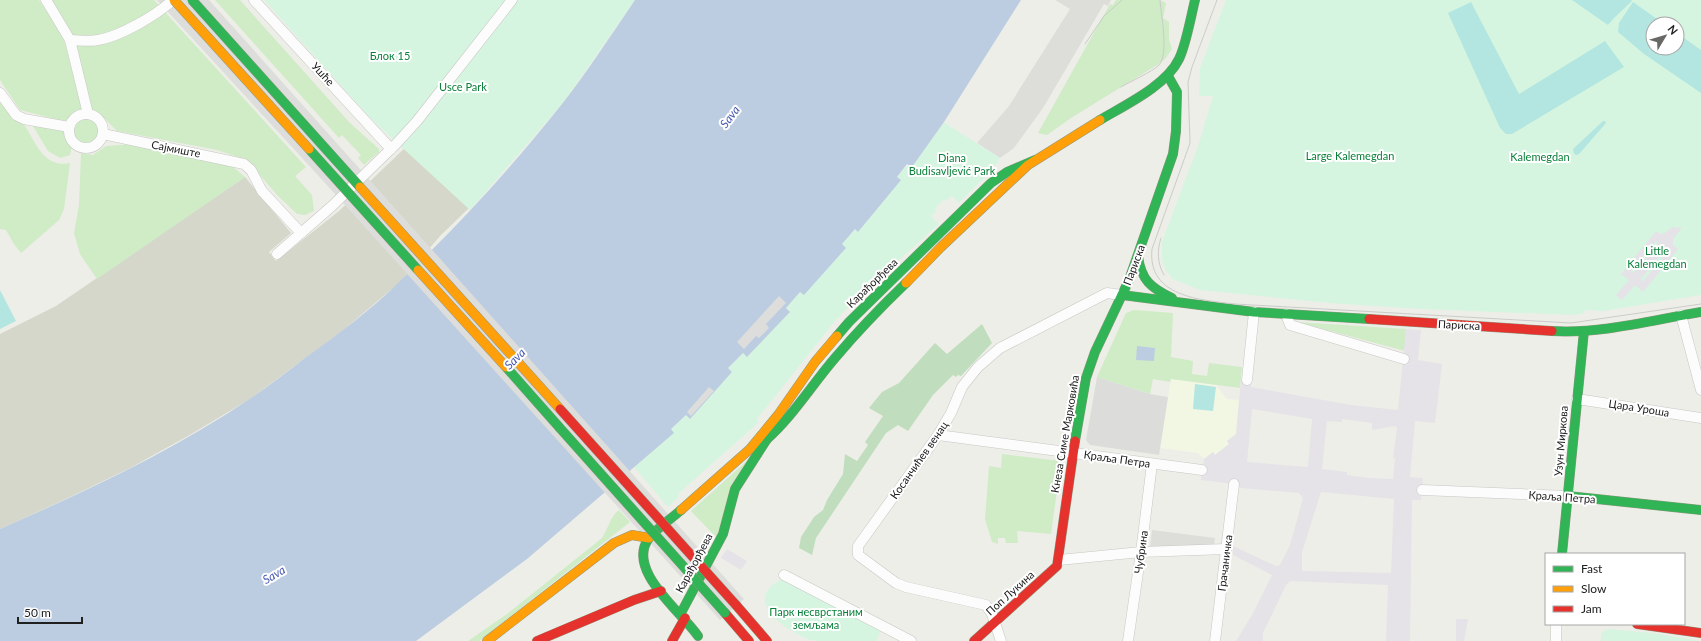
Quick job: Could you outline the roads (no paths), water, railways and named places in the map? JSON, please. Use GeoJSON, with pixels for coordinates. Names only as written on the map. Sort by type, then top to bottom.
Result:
{"type":"FeatureCollection","features":[{"type":"Feature","properties":{"kind":"main road"},"geometry":{"type":"LineString","coordinates":[[173,0],[344,187],[726,613],[749,641]]}},
{"type":"Feature","properties":{"kind":"main road"},"geometry":{"type":"LineString","coordinates":[[192,0],[768,641]]}},
{"type":"Feature","properties":{"kind":"main road"},"geometry":{"type":"LineString","coordinates":[[1168,76],[1176,67],[1180,58],[1195,0]]}},
{"type":"Feature","properties":{"kind":"main road","name":"Карађорђева"},"geometry":{"type":"LineString","coordinates":[[688,614],[661,592],[648,575],[643,562],[645,548],[649,538],[750,449],[778,414],[815,362],[849,322],[992,183],[1007,172],[1034,160],[1145,92],[1168,76]]}},
{"type":"Feature","properties":{"kind":"main road","name":"Париска"},"geometry":{"type":"LineString","coordinates":[[1168,76],[1177,92],[1176,131],[1173,154],[1138,256],[1122,296],[1254,312],[1571,332],[1701,312]]}},
{"type":"Feature","properties":{"kind":"main road","name":"Карађорђева"},"geometry":{"type":"LineString","coordinates":[[672,641],[688,614],[692,591],[723,534],[730,501],[735,489],[768,438],[794,412],[834,359],[866,322],[941,247],[1034,160]]}},
{"type":"Feature","properties":{"kind":"main road"},"geometry":{"type":"LineString","coordinates":[[1138,256],[1138,268],[1151,287],[1164,295],[1187,304]]}},
{"type":"Feature","properties":{"kind":"main road","name":"Кнеза Симе Марковића"},"geometry":{"type":"LineString","coordinates":[[1059,560],[1072,453],[1086,378],[1095,352],[1122,296]]}},
{"type":"Feature","properties":{"kind":"main road","name":"Узун Миркова"},"geometry":{"type":"LineString","coordinates":[[1562,553],[1584,331]]}},
{"type":"Feature","properties":{"kind":"main road","name":"Карађорђева"},"geometry":{"type":"LineString","coordinates":[[750,449],[768,438]]}},
{"type":"Feature","properties":{"kind":"main road","name":"Краља Петра"},"geometry":{"type":"LineString","coordinates":[[1568,496],[1701,510]]}},
{"type":"Feature","properties":{"kind":"main road"},"geometry":{"type":"LineString","coordinates":[[487,641],[614,543],[632,535],[649,538]]}},
{"type":"Feature","properties":{"kind":"main road","name":"Поп Лукина"},"geometry":{"type":"LineString","coordinates":[[974,641],[1056,568],[1059,560]]}},
{"type":"Feature","properties":{"kind":"main road"},"geometry":{"type":"LineString","coordinates":[[537,641],[634,600],[661,592]]}},
{"type":"Feature","properties":{"kind":"main road"},"geometry":{"type":"LineString","coordinates":[[688,614],[699,638]]}},
{"type":"Feature","properties":{"kind":"main road"},"geometry":{"type":"LineString","coordinates":[[1644,625],[1701,633]]}},
{"type":"Feature","properties":{"kind":"main road"},"geometry":{"type":"LineString","coordinates":[[738,628],[743,641]]}},
{"type":"Feature","properties":{"kind":"street"},"geometry":{"type":"LineString","coordinates":[[46,0],[70,40],[88,114]]}},
{"type":"Feature","properties":{"kind":"street"},"geometry":{"type":"LineString","coordinates":[[136,24],[163,0]]}},
{"type":"Feature","properties":{"kind":"street"},"geometry":{"type":"LineString","coordinates":[[70,40],[90,41],[118,34],[136,24],[150,19],[173,0]]}},
{"type":"Feature","properties":{"kind":"street","name":"Ушће"},"geometry":{"type":"LineString","coordinates":[[254,0],[392,149]]}},
{"type":"Feature","properties":{"kind":"street"},"geometry":{"type":"LineString","coordinates":[[277,254],[392,149],[417,121],[512,0]]}},
{"type":"Feature","properties":{"kind":"street"},"geometry":{"type":"LineString","coordinates":[[0,93],[16,115],[24,119],[70,127]]}},
{"type":"Feature","properties":{"kind":"street"},"geometry":{"type":"LineString","coordinates":[[88,114],[100,121],[102,124],[103,134],[102,138],[96,145],[83,148],[72,141],[69,134],[70,127],[74,119],[78,116],[88,114]]}},
{"type":"Feature","properties":{"kind":"street","name":"Сајмиште"},"geometry":{"type":"LineString","coordinates":[[103,134],[228,159],[248,166],[253,172],[256,182],[262,191],[300,233]]}},
{"type":"Feature","properties":{"kind":"street","name":"Косанчићев венац"},"geometry":{"type":"LineString","coordinates":[[995,623],[986,606],[906,587],[896,583],[858,555],[859,543],[938,435],[951,413],[962,387],[978,367],[995,352],[1018,338],[1107,294],[1122,296]]}},
{"type":"Feature","properties":{"kind":"street"},"geometry":{"type":"LineString","coordinates":[[1247,380],[1254,312]]}},
{"type":"Feature","properties":{"kind":"street"},"geometry":{"type":"LineString","coordinates":[[1286,314],[1290,325],[1404,358]]}},
{"type":"Feature","properties":{"kind":"street"},"geometry":{"type":"LineString","coordinates":[[1681,315],[1701,390]]}},
{"type":"Feature","properties":{"kind":"street","name":"Цара Уроша"},"geometry":{"type":"LineString","coordinates":[[1577,399],[1701,418]]}},
{"type":"Feature","properties":{"kind":"street","name":"Краља Петра"},"geometry":{"type":"LineString","coordinates":[[938,435],[1202,470]]}},
{"type":"Feature","properties":{"kind":"street","name":"Чубрина"},"geometry":{"type":"LineString","coordinates":[[1128,641],[1152,464]]}},
{"type":"Feature","properties":{"kind":"street","name":"Грачаничка"},"geometry":{"type":"LineString","coordinates":[[1215,641],[1234,484]]}},
{"type":"Feature","properties":{"kind":"street","name":"Краља Петра"},"geometry":{"type":"LineString","coordinates":[[1422,490],[1568,496]]}},
{"type":"Feature","properties":{"kind":"street"},"geometry":{"type":"LineString","coordinates":[[1059,560],[1141,552],[1226,549]]}},
{"type":"Feature","properties":{"kind":"street"},"geometry":{"type":"LineString","coordinates":[[784,575],[911,641]]}},
{"type":"Feature","properties":{"kind":"street"},"geometry":{"type":"LineString","coordinates":[[995,623],[1001,641]]}},
{"type":"Feature","properties":{"kind":"street"},"geometry":{"type":"LineString","coordinates":[[1556,625],[1556,641]]}},
{"type":"Feature","properties":{"kind":"water","name":"Sava"},"geometry":{"type":"Polygon","coordinates":[[[635,0],[1021,0],[944,122],[912,167],[907,164],[897,177],[901,180],[858,232],[855,229],[842,244],[846,248],[804,295],[800,292],[786,308],[790,312],[747,357],[743,353],[728,368],[732,372],[690,419],[686,415],[671,429],[674,433],[527,559],[416,641],[0,641],[0,529],[97,485],[160,453],[191,435],[264,389],[366,312],[389,292],[443,239],[524,150],[572,91],[635,0]]]}},
{"type":"Feature","properties":{"kind":"water"},"geometry":{"type":"Polygon","coordinates":[[[1137,346],[1155,348],[1154,361],[1136,360],[1137,346]]]}},
{"type":"Feature","properties":{"kind":"tram line"},"geometry":{"type":"LineString","coordinates":[[1085,44],[1104,16],[1122,0]]}},
{"type":"Feature","properties":{"kind":"tram line"},"geometry":{"type":"LineString","coordinates":[[1121,87],[1156,68],[1162,60],[1164,44],[1160,0]]}},
{"type":"Feature","properties":{"kind":"tram line"},"geometry":{"type":"LineString","coordinates":[[1217,0],[1192,67],[1188,82],[1190,143],[1152,249],[1153,265],[1158,277],[1167,286],[1179,293],[1192,297],[1235,304],[1571,323],[1701,304]]}},
{"type":"Feature","properties":{"kind":"tram line"},"geometry":{"type":"LineString","coordinates":[[1161,238],[1158,256],[1164,275]]}},
{"type":"Feature","properties":{"kind":"park label","name":"Блок 15"},"geometry":{"type":"Point","coordinates":[390,56]}},
{"type":"Feature","properties":{"kind":"park label","name":"Usce Park"},"geometry":{"type":"Point","coordinates":[463,87]}},
{"type":"Feature","properties":{"kind":"park label","name":"Large Kalemegdan"},"geometry":{"type":"Point","coordinates":[1350,156]}},
{"type":"Feature","properties":{"kind":"park label","name":"Kalemegdan"},"geometry":{"type":"Point","coordinates":[1540,157]}},
{"type":"Feature","properties":{"kind":"park label","name":"Diana Budisavljević Park"},"geometry":{"type":"Point","coordinates":[952,164]}},
{"type":"Feature","properties":{"kind":"park label","name":"Little Kalemegdan"},"geometry":{"type":"Point","coordinates":[1657,257]}},
{"type":"Feature","properties":{"kind":"park label","name":"Парк несврстаним земљама"},"geometry":{"type":"Point","coordinates":[816,618]}}]}
